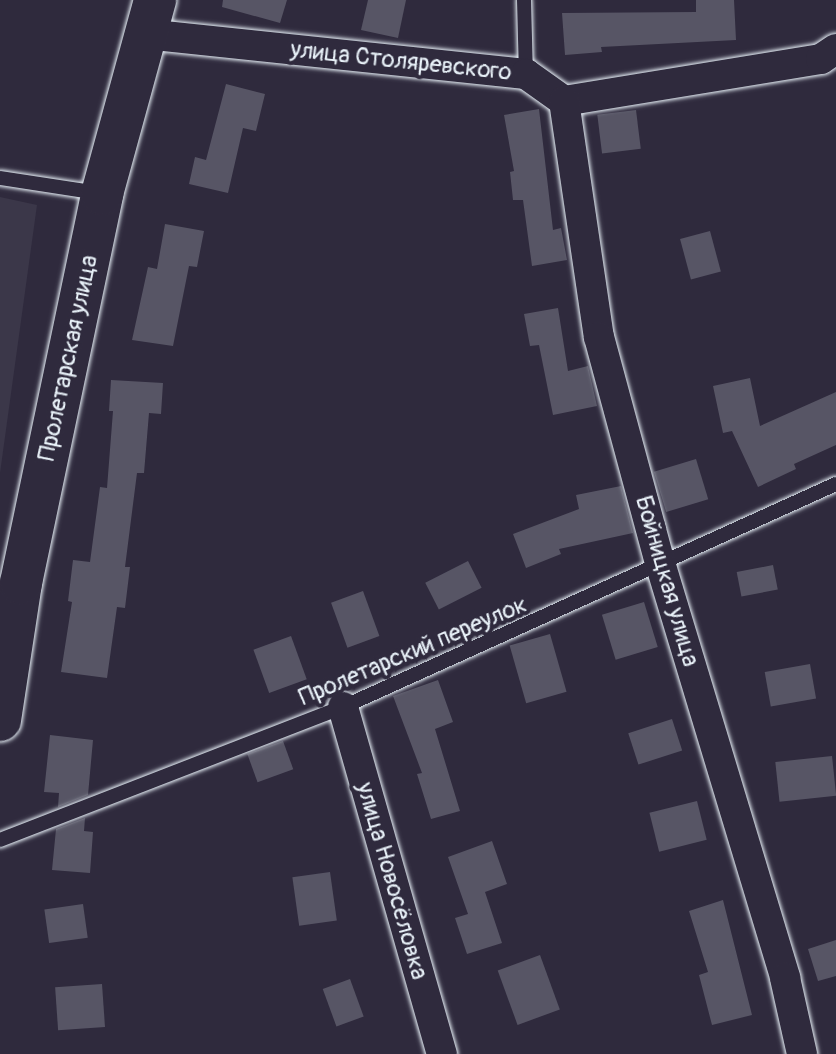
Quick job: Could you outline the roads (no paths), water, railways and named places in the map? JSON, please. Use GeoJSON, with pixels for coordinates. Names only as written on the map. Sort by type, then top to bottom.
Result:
{"type":"FeatureCollection","features":[{"type":"Feature","properties":{"kind":"main road","name":"Пролетарская улица"},"geometry":{"type":"LineString","coordinates":[[0,720],[16,582],[102,194],[150,17]]}},
{"type":"Feature","properties":{"kind":"street","name":"улица Столяревского"},"geometry":{"type":"LineString","coordinates":[[150,17],[526,74],[564,101]]}},
{"type":"Feature","properties":{"kind":"street"},"geometry":{"type":"LineString","coordinates":[[564,101],[821,59],[836,49]]}},
{"type":"Feature","properties":{"kind":"street","name":"Бойницкая улица"},"geometry":{"type":"LineString","coordinates":[[564,101],[599,337],[661,566],[785,978],[802,1054]]}},
{"type":"Feature","properties":{"kind":"street","name":"улица Новосёловка"},"geometry":{"type":"LineString","coordinates":[[343,707],[442,1054]]}},
{"type":"Feature","properties":{"kind":"lane"},"geometry":{"type":"LineString","coordinates":[[524,0],[526,74]]}},
{"type":"Feature","properties":{"kind":"lane"},"geometry":{"type":"LineString","coordinates":[[0,178],[102,194]]}},
{"type":"Feature","properties":{"kind":"lane","name":"Пролетарский переулок"},"geometry":{"type":"LineString","coordinates":[[0,840],[343,707],[661,566],[836,484]]}}]}
